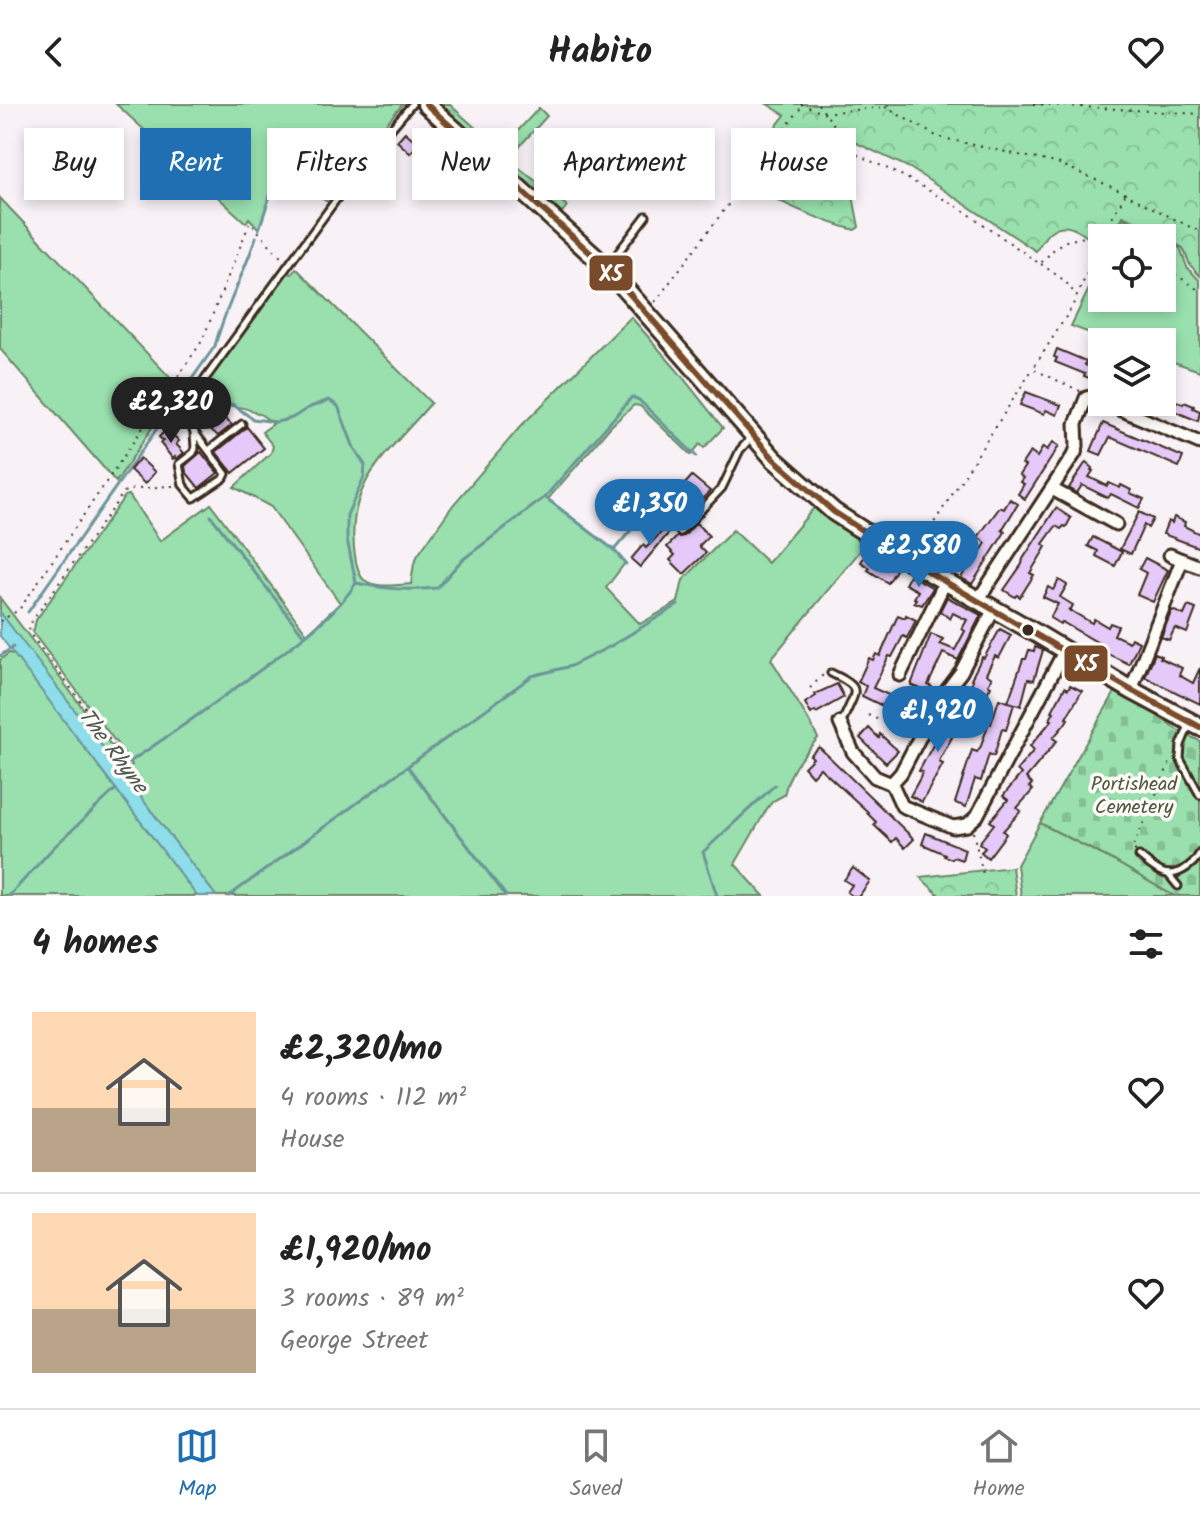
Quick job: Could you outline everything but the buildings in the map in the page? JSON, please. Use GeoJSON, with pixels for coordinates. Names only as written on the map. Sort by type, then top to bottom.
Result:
{"type":"FeatureCollection","features":[{"type":"Feature","properties":{"kind":"main road"},"geometry":{"type":"LineString","coordinates":[[426,104],[607,268],[752,436],[834,512],[938,578],[1195,724]]}},
{"type":"Feature","properties":{"kind":"street"},"geometry":{"type":"LineString","coordinates":[[978,600],[1076,451],[1077,422],[1088,398]]}},
{"type":"Feature","properties":{"kind":"street"},"geometry":{"type":"LineString","coordinates":[[1136,416],[1200,443]]}},
{"type":"Feature","properties":{"kind":"street"},"geometry":{"type":"LineString","coordinates":[[1052,489],[1116,523]]}},
{"type":"Feature","properties":{"kind":"street"},"geometry":{"type":"LineString","coordinates":[[1170,555],[1200,567]]}},
{"type":"Feature","properties":{"kind":"street"},"geometry":{"type":"LineString","coordinates":[[1131,690],[1182,560]]}},
{"type":"Feature","properties":{"kind":"street"},"geometry":{"type":"LineString","coordinates":[[900,676],[938,578]]}},
{"type":"Feature","properties":{"kind":"street"},"geometry":{"type":"LineString","coordinates":[[891,784],[901,773],[935,707],[961,672],[994,609]]}},
{"type":"Feature","properties":{"kind":"street"},"geometry":{"type":"LineString","coordinates":[[838,723],[853,752],[875,777],[891,784],[904,807],[959,827],[971,823],[977,816],[1065,650]]}},
{"type":"Feature","properties":{"kind":"lane"},"geometry":{"type":"LineString","coordinates":[[193,430],[225,471],[224,478],[194,498],[182,483],[179,463],[195,449],[193,430],[194,400],[200,386],[368,156],[412,104]]}},
{"type":"Feature","properties":{"kind":"lane"},"geometry":{"type":"LineString","coordinates":[[607,268],[646,216]]}},
{"type":"Feature","properties":{"kind":"lane"},"geometry":{"type":"LineString","coordinates":[[209,450],[242,424]]}},
{"type":"Feature","properties":{"kind":"lane"},"geometry":{"type":"LineString","coordinates":[[680,532],[722,488],[740,450],[752,436]]}},
{"type":"Feature","properties":{"kind":"lane"},"geometry":{"type":"LineString","coordinates":[[831,673],[852,683],[855,691],[838,723]]}},
{"type":"Feature","properties":{"kind":"lane"},"geometry":{"type":"LineString","coordinates":[[1195,724],[1181,745],[1180,759],[1200,795]]}},
{"type":"Feature","properties":{"kind":"lane"},"geometry":{"type":"LineString","coordinates":[[1168,874],[1191,865],[1200,853]]}},
{"type":"Feature","properties":{"kind":"lane"},"geometry":{"type":"LineString","coordinates":[[1139,856],[1168,874],[1178,886]]}},
{"type":"Feature","properties":{"kind":"path"},"geometry":{"type":"LineString","coordinates":[[647,312],[802,104],[823,113],[890,104]]}},
{"type":"Feature","properties":{"kind":"path"},"geometry":{"type":"LineString","coordinates":[[818,104],[856,154],[905,177],[966,212],[1065,281],[1076,296]]}},
{"type":"Feature","properties":{"kind":"path"},"geometry":{"type":"LineString","coordinates":[[1033,104],[1200,114]]}},
{"type":"Feature","properties":{"kind":"path"},"geometry":{"type":"LineString","coordinates":[[885,107],[938,137],[1060,164],[1200,232]]}},
{"type":"Feature","properties":{"kind":"path"},"geometry":{"type":"LineString","coordinates":[[1108,224],[1125,194]]}},
{"type":"Feature","properties":{"kind":"path"},"geometry":{"type":"LineString","coordinates":[[0,621],[19,610],[202,341],[250,222],[288,265]]}},
{"type":"Feature","properties":{"kind":"path"},"geometry":{"type":"LineString","coordinates":[[1040,264],[1057,246],[1088,236]]}},
{"type":"Feature","properties":{"kind":"path"},"geometry":{"type":"LineString","coordinates":[[938,578],[923,543],[1072,307],[1088,270]]}},
{"type":"Feature","properties":{"kind":"path"},"geometry":{"type":"LineString","coordinates":[[1176,275],[1200,291]]}},
{"type":"Feature","properties":{"kind":"path"},"geometry":{"type":"LineString","coordinates":[[1033,369],[1088,396]]}},
{"type":"Feature","properties":{"kind":"path"},"geometry":{"type":"LineString","coordinates":[[124,759],[31,635],[29,628],[124,492],[182,483]]}},
{"type":"Feature","properties":{"kind":"path"},"geometry":{"type":"LineString","coordinates":[[810,688],[826,673],[831,673]]}},
{"type":"Feature","properties":{"kind":"path"},"geometry":{"type":"LineString","coordinates":[[868,715],[920,738]]}},
{"type":"Feature","properties":{"kind":"path"},"geometry":{"type":"LineString","coordinates":[[1139,856],[1140,853],[1132,849],[1174,754]]}},
{"type":"Feature","properties":{"kind":"path"},"geometry":{"type":"LineString","coordinates":[[971,823],[984,878]]}},
{"type":"Feature","properties":{"kind":"green space"},"geometry":{"type":"Polygon","coordinates":[[[116,104],[403,104],[382,128],[267,128],[269,200],[259,229],[249,218],[246,223],[221,200],[251,200],[251,128],[142,128],[116,104]]]}},
{"type":"Feature","properties":{"kind":"green space"},"geometry":{"type":"Polygon","coordinates":[[[434,104],[449,104],[476,128],[461,128],[434,104]]]}},
{"type":"Feature","properties":{"kind":"green space"},"geometry":{"type":"Polygon","coordinates":[[[767,104],[1200,104],[1200,276],[1190,265],[1183,248],[1176,244],[1176,224],[1138,224],[1123,216],[1119,224],[1088,224],[1088,237],[1072,228],[1058,227],[1049,233],[1036,251],[910,168],[856,143],[856,128],[775,128],[785,115],[767,104]]]}},
{"type":"Feature","properties":{"kind":"green space"},"geometry":{"type":"Polygon","coordinates":[[[539,108],[547,116],[518,148],[518,131],[539,108]]]}},
{"type":"Feature","properties":{"kind":"green space"},"geometry":{"type":"Polygon","coordinates":[[[518,167],[534,180],[534,192],[518,178],[518,167]]]}},
{"type":"Feature","properties":{"kind":"green space"},"geometry":{"type":"Polygon","coordinates":[[[0,198],[179,387],[116,482],[0,349],[0,198]]]}},
{"type":"Feature","properties":{"kind":"green space"},"geometry":{"type":"Polygon","coordinates":[[[543,200],[559,200],[567,206],[560,215],[543,200]]]}},
{"type":"Feature","properties":{"kind":"green space"},"geometry":{"type":"Polygon","coordinates":[[[854,200],[859,227],[855,230],[840,226],[780,201],[854,200]]]}},
{"type":"Feature","properties":{"kind":"green space"},"geometry":{"type":"Polygon","coordinates":[[[1123,218],[1134,224],[1120,224],[1123,218]]]}},
{"type":"Feature","properties":{"kind":"green space"},"geometry":{"type":"Polygon","coordinates":[[[1176,246],[1180,248],[1187,267],[1200,281],[1200,371],[1176,363],[1176,328],[1088,328],[1088,332],[1071,326],[1088,291],[1088,312],[1176,312],[1176,246]]]}},
{"type":"Feature","properties":{"kind":"green space"},"geometry":{"type":"Polygon","coordinates":[[[296,268],[431,403],[378,464],[361,493],[354,522],[354,542],[359,571],[368,582],[386,586],[411,584],[418,555],[453,505],[520,427],[631,317],[723,428],[704,448],[700,444],[691,455],[640,406],[634,405],[611,426],[548,499],[614,550],[625,563],[606,588],[640,624],[678,602],[683,580],[733,530],[768,563],[817,504],[866,544],[771,659],[818,738],[793,771],[784,795],[768,807],[735,864],[764,896],[216,896],[10,626],[0,612],[0,598],[128,768],[132,765],[130,761],[33,633],[36,620],[125,496],[129,495],[160,541],[211,504],[307,634],[340,603],[271,507],[234,487],[271,453],[273,446],[262,432],[273,424],[247,409],[196,405],[205,382],[285,275],[292,274],[296,268]]]}},
{"type":"Feature","properties":{"kind":"green space"},"geometry":{"type":"Polygon","coordinates":[[[9,653],[14,654],[197,896],[0,896],[0,660],[9,653]]]}},
{"type":"Feature","properties":{"kind":"green space","name":"Portishead Cemetery"},"geometry":{"type":"Polygon","coordinates":[[[1115,692],[1200,741],[1200,896],[1174,896],[1040,823],[1115,692]]]}},
{"type":"Feature","properties":{"kind":"green space"},"geometry":{"type":"Polygon","coordinates":[[[1040,823],[1174,896],[1021,896],[1017,865],[1040,823]]]}},
{"type":"Feature","properties":{"kind":"green space"},"geometry":{"type":"Polygon","coordinates":[[[1012,867],[1016,896],[940,896],[920,877],[1012,867]]]}},
{"type":"Feature","properties":{"kind":"water"},"geometry":{"type":"Polygon","coordinates":[[[0,612],[216,896],[197,896],[0,636],[0,612]]]}},
{"type":"Feature","properties":{"kind":"waterway"},"geometry":{"type":"LineString","coordinates":[[259,229],[269,200]]}},
{"type":"Feature","properties":{"kind":"waterway"},"geometry":{"type":"LineString","coordinates":[[28,612],[215,346],[256,237]]}},
{"type":"Feature","properties":{"kind":"waterway"},"geometry":{"type":"LineString","coordinates":[[356,583],[396,589],[437,588],[461,561],[545,497],[632,397],[639,400],[696,456]]}},
{"type":"Feature","properties":{"kind":"waterway","name":"The Rhyne"},"geometry":{"type":"LineString","coordinates":[[116,771],[211,706],[303,637],[338,606],[356,583],[347,539],[347,515],[364,477],[365,465],[354,448],[338,406],[329,400],[277,422],[253,419],[232,404],[203,404]]}},
{"type":"Feature","properties":{"kind":"waterway"},"geometry":{"type":"LineString","coordinates":[[614,550],[665,490]]}},
{"type":"Feature","properties":{"kind":"waterway"},"geometry":{"type":"LineString","coordinates":[[546,498],[614,550],[626,564]]}},
{"type":"Feature","properties":{"kind":"waterway"},"geometry":{"type":"LineString","coordinates":[[211,516],[304,636]]}},
{"type":"Feature","properties":{"kind":"waterway"},"geometry":{"type":"LineString","coordinates":[[229,896],[532,676],[571,666],[611,646],[678,605]]}},
{"type":"Feature","properties":{"kind":"waterway"},"geometry":{"type":"LineString","coordinates":[[0,656],[13,647]]}},
{"type":"Feature","properties":{"kind":"waterway"},"geometry":{"type":"LineString","coordinates":[[408,767],[506,896]]}},
{"type":"Feature","properties":{"kind":"waterway"},"geometry":{"type":"LineString","coordinates":[[717,896],[703,852],[775,785]]}},
{"type":"Feature","properties":{"kind":"waterway","name":"The Rhyne"},"geometry":{"type":"LineString","coordinates":[[9,896],[54,847],[116,789]]}},
{"type":"Feature","properties":{"kind":"transit line","name":"X5"},"geometry":{"type":"LineString","coordinates":[[426,104],[607,268],[774,459],[834,512],[908,560],[1200,727]]}}]}
